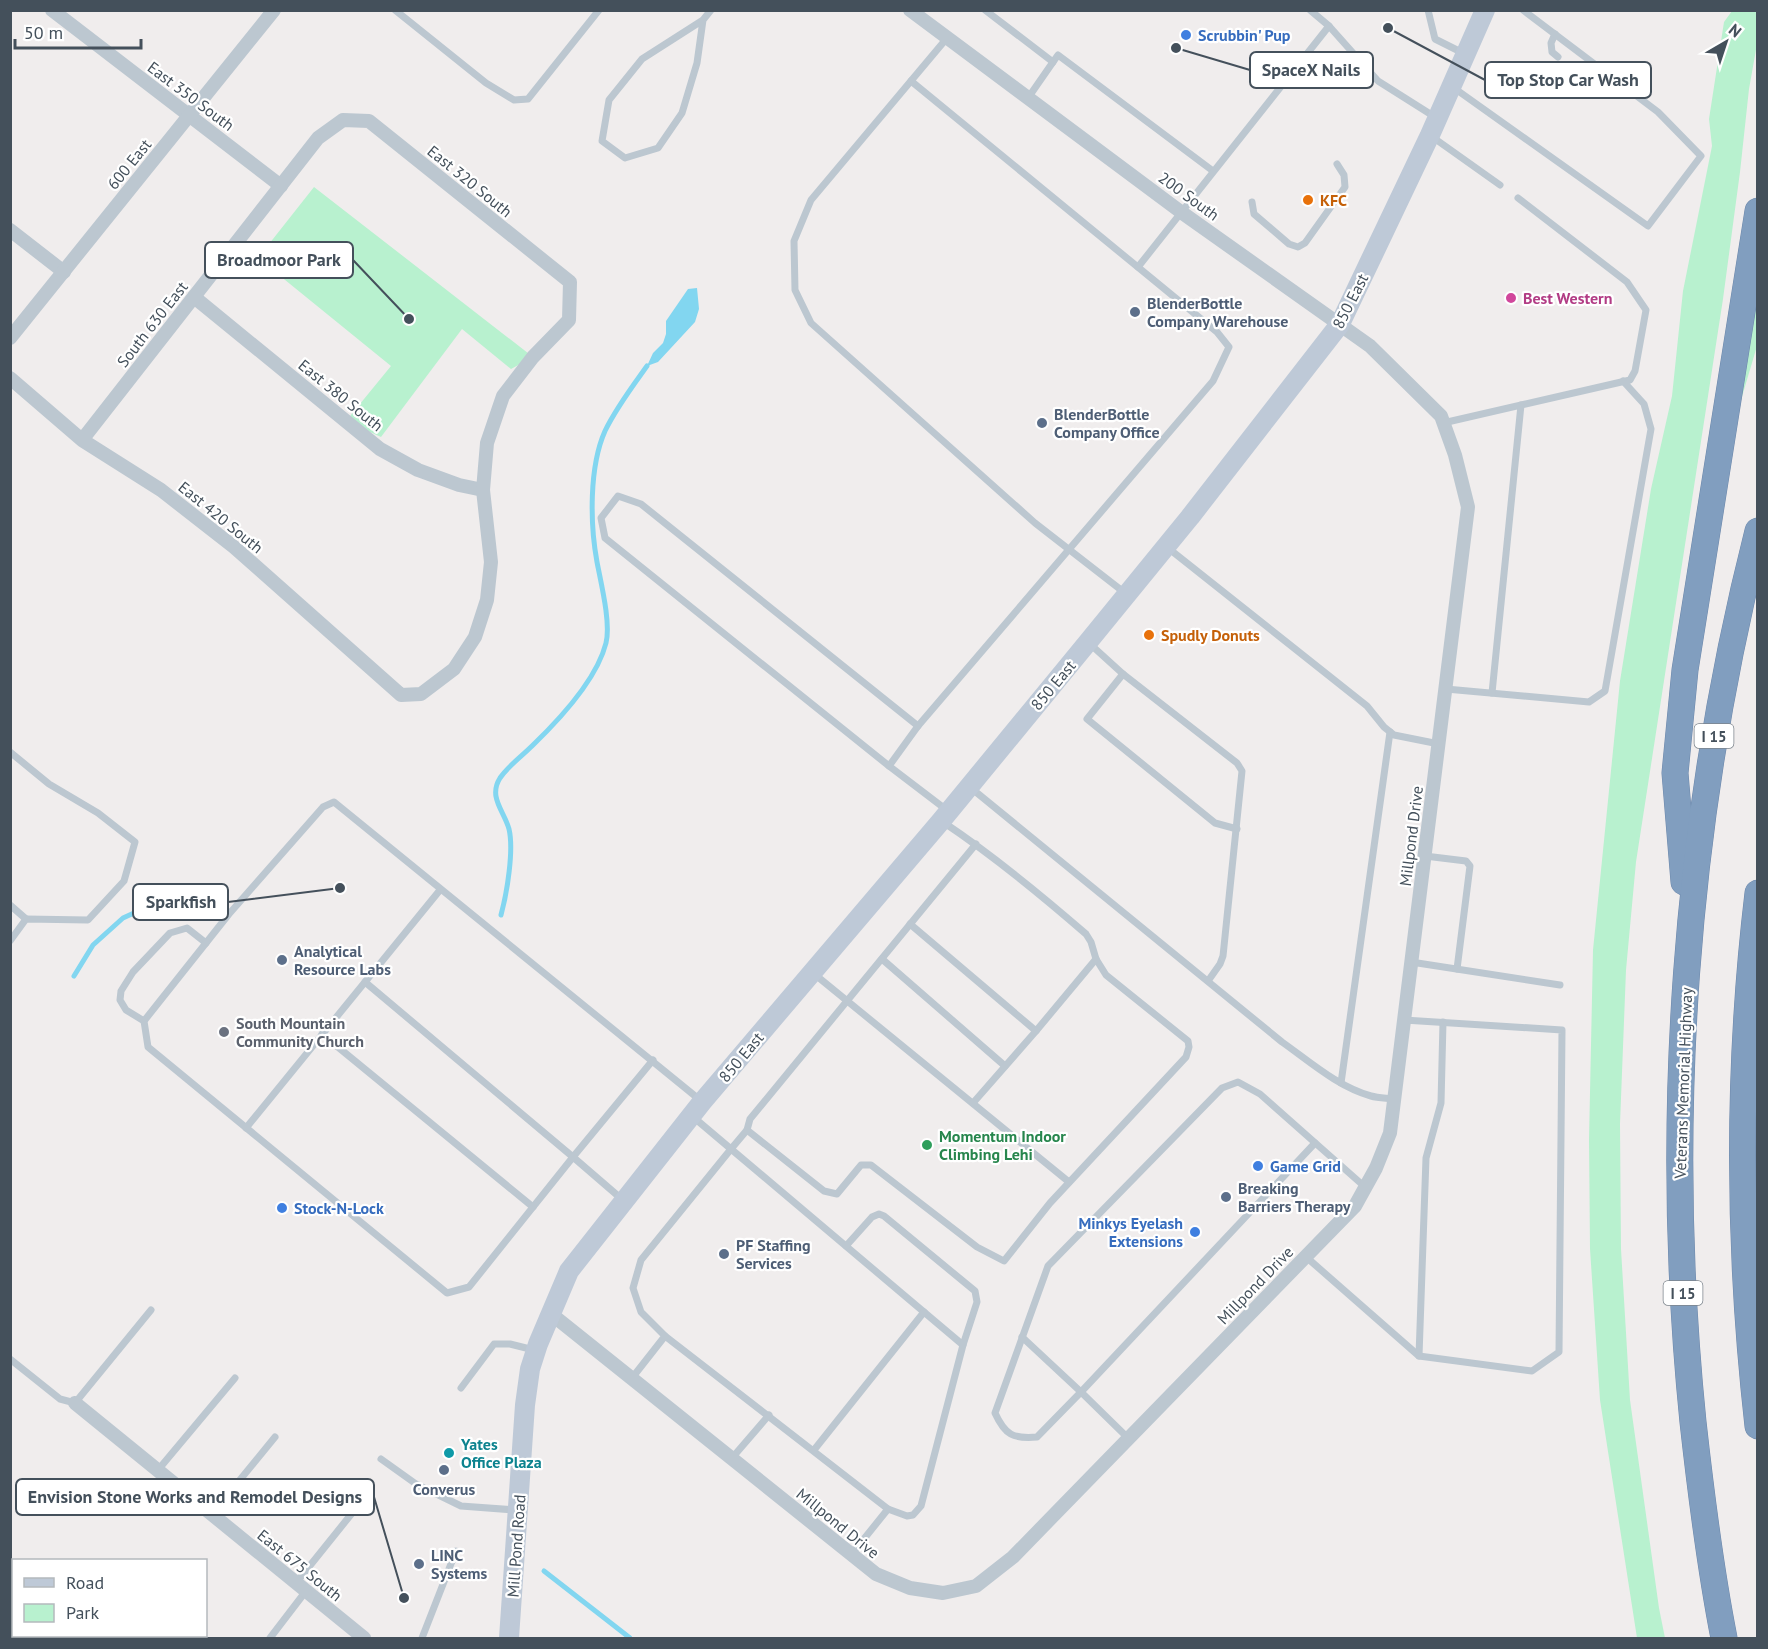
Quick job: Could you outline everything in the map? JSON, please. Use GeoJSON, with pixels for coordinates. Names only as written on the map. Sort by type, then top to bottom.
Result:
{"type":"FeatureCollection","features":[{"type":"Feature","properties":{"kind":"highway"},"geometry":{"type":"LineString","coordinates":[[1689,945],[1675,773],[1684,670],[1758,211]]}},
{"type":"Feature","properties":{"kind":"highway","name":"Veterans Memorial Highway"},"geometry":{"type":"LineString","coordinates":[[1724,1638],[1699,1475],[1686,1352],[1680,1193],[1680,1100],[1689,945],[1699,844],[1719,709],[1737,617],[1758,531]]}},
{"type":"Feature","properties":{"kind":"highway"},"geometry":{"type":"LineString","coordinates":[[1758,892],[1748,999],[1743,1108],[1744,1234],[1749,1334],[1758,1426]]}},
{"type":"Feature","properties":{"kind":"highway"},"geometry":{"type":"LineString","coordinates":[[1749,1334],[1758,1261]]}},
{"type":"Feature","properties":{"kind":"main road","name":"850 East"},"geometry":{"type":"LineString","coordinates":[[550,1313],[569,1271],[697,1109],[945,816],[1166,547],[1340,324],[1452,87],[1485,10]]}},
{"type":"Feature","properties":{"kind":"main road","name":"Mill Pond Road"},"geometry":{"type":"LineString","coordinates":[[509,1638],[525,1405],[530,1369],[550,1313]]}},
{"type":"Feature","properties":{"kind":"street","name":"East 350 South"},"geometry":{"type":"LineString","coordinates":[[52,10],[281,186]]}},
{"type":"Feature","properties":{"kind":"street","name":"600 East"},"geometry":{"type":"LineString","coordinates":[[10,338],[274,10]]}},
{"type":"Feature","properties":{"kind":"street","name":"200 South"},"geometry":{"type":"LineString","coordinates":[[910,10],[1181,212],[1370,346],[1442,420]]}},
{"type":"Feature","properties":{"kind":"street","name":"South 630 East"},"geometry":{"type":"LineString","coordinates":[[82,440],[318,138],[343,120]]}},
{"type":"Feature","properties":{"kind":"street","name":"East 320 South"},"geometry":{"type":"LineString","coordinates":[[343,120],[369,121],[570,282],[569,320],[533,357],[503,396],[487,443],[483,490]]}},
{"type":"Feature","properties":{"kind":"street"},"geometry":{"type":"LineString","coordinates":[[10,230],[64,272]]}},
{"type":"Feature","properties":{"kind":"street","name":"East 380 South"},"geometry":{"type":"LineString","coordinates":[[194,297],[380,449],[418,470],[459,485],[483,490]]}},
{"type":"Feature","properties":{"kind":"street","name":"East 420 South"},"geometry":{"type":"LineString","coordinates":[[10,378],[82,440],[161,490],[234,547],[401,696],[421,694],[454,669],[475,637],[487,600],[491,562],[483,490]]}},
{"type":"Feature","properties":{"kind":"street","name":"Millpond Drive"},"geometry":{"type":"LineString","coordinates":[[550,1313],[876,1575],[910,1588],[943,1593],[976,1586],[1013,1557],[1355,1206],[1376,1168],[1390,1133],[1468,507],[1455,455],[1442,420]]}},
{"type":"Feature","properties":{"kind":"street","name":"East 675 South"},"geometry":{"type":"LineString","coordinates":[[75,1403],[364,1638]]}},
{"type":"Feature","properties":{"kind":"lane"},"geometry":{"type":"LineString","coordinates":[[395,10],[486,83],[514,100],[528,99],[599,10]]}},
{"type":"Feature","properties":{"kind":"lane"},"geometry":{"type":"LineString","coordinates":[[703,20],[697,63],[682,113],[658,148],[626,158],[602,141],[609,100],[642,59],[703,20],[711,10]]}},
{"type":"Feature","properties":{"kind":"lane"},"geometry":{"type":"LineString","coordinates":[[985,10],[1053,62]]}},
{"type":"Feature","properties":{"kind":"lane"},"geometry":{"type":"LineString","coordinates":[[1310,10],[1329,26],[1378,81],[1500,185]]}},
{"type":"Feature","properties":{"kind":"lane"},"geometry":{"type":"LineString","coordinates":[[1428,10],[1435,39],[1466,54]]}},
{"type":"Feature","properties":{"kind":"lane"},"geometry":{"type":"LineString","coordinates":[[1452,87],[1648,226],[1701,156],[1658,112],[1523,10]]}},
{"type":"Feature","properties":{"kind":"lane"},"geometry":{"type":"LineString","coordinates":[[1138,267],[1329,26]]}},
{"type":"Feature","properties":{"kind":"lane"},"geometry":{"type":"LineString","coordinates":[[1555,34],[1551,43],[1552,52],[1558,57]]}},
{"type":"Feature","properties":{"kind":"lane"},"geometry":{"type":"LineString","coordinates":[[947,39],[811,200],[794,241],[795,290],[811,323],[1000,492],[1068,550],[1126,595]]}},
{"type":"Feature","properties":{"kind":"lane"},"geometry":{"type":"LineString","coordinates":[[1028,98],[1058,55],[1213,171]]}},
{"type":"Feature","properties":{"kind":"lane"},"geometry":{"type":"LineString","coordinates":[[1574,69],[1582,74],[1598,67]]}},
{"type":"Feature","properties":{"kind":"lane"},"geometry":{"type":"LineString","coordinates":[[889,766],[918,726],[1213,381],[1229,346],[1217,332],[911,81]]}},
{"type":"Feature","properties":{"kind":"lane"},"geometry":{"type":"LineString","coordinates":[[1252,202],[1254,214],[1289,244],[1298,247],[1305,243],[1345,187],[1344,175],[1337,164]]}},
{"type":"Feature","properties":{"kind":"lane"},"geometry":{"type":"LineString","coordinates":[[1442,420],[1630,380],[1635,371],[1646,310],[1627,282],[1518,198]]}},
{"type":"Feature","properties":{"kind":"lane"},"geometry":{"type":"LineString","coordinates":[[1446,689],[1589,702],[1605,692],[1651,429],[1644,404],[1623,381]]}},
{"type":"Feature","properties":{"kind":"lane"},"geometry":{"type":"LineString","coordinates":[[1492,693],[1521,405]]}},
{"type":"Feature","properties":{"kind":"lane"},"geometry":{"type":"LineString","coordinates":[[747,1130],[824,1191],[837,1194],[861,1165],[872,1165],[977,1247],[1004,1261],[1069,1182],[1186,1057],[1188,1041],[1106,975],[1096,959],[1092,942],[1086,934],[976,844],[889,766],[604,538],[601,518],[618,496],[641,504],[918,726]]}},
{"type":"Feature","properties":{"kind":"lane"},"geometry":{"type":"LineString","coordinates":[[1166,547],[1367,706],[1390,732],[1409,740],[1439,744]]}},
{"type":"Feature","properties":{"kind":"lane"},"geometry":{"type":"LineString","coordinates":[[1088,642],[1123,674],[1237,763],[1242,771],[1223,956],[1208,981]]}},
{"type":"Feature","properties":{"kind":"lane"},"geometry":{"type":"LineString","coordinates":[[1123,674],[1087,719],[1215,823],[1237,830]]}},
{"type":"Feature","properties":{"kind":"lane"},"geometry":{"type":"LineString","coordinates":[[1341,1083],[1390,732]]}},
{"type":"Feature","properties":{"kind":"lane"},"geometry":{"type":"LineString","coordinates":[[10,752],[48,784],[98,813],[135,842],[124,881],[88,920],[26,919],[10,905]]}},
{"type":"Feature","properties":{"kind":"lane"},"geometry":{"type":"LineString","coordinates":[[969,786],[1282,1042],[1341,1083],[1370,1096],[1394,1099]]}},
{"type":"Feature","properties":{"kind":"lane"},"geometry":{"type":"LineString","coordinates":[[653,1060],[469,1287],[447,1293],[147,1047],[144,1021],[206,943],[322,807],[334,802],[653,1060],[731,1149],[963,1345]]}},
{"type":"Feature","properties":{"kind":"lane"},"geometry":{"type":"LineString","coordinates":[[846,1246],[872,1217],[879,1214],[975,1291],[977,1302],[963,1345],[921,1506],[913,1515],[907,1516],[888,1509],[665,1336],[641,1312],[633,1288],[641,1260],[747,1130],[750,1119],[976,844]]}},
{"type":"Feature","properties":{"kind":"lane"},"geometry":{"type":"LineString","coordinates":[[1425,856],[1466,861],[1470,866],[1457,969]]}},
{"type":"Feature","properties":{"kind":"lane"},"geometry":{"type":"LineString","coordinates":[[246,1128],[440,890]]}},
{"type":"Feature","properties":{"kind":"lane"},"geometry":{"type":"LineString","coordinates":[[10,941],[26,919]]}},
{"type":"Feature","properties":{"kind":"lane"},"geometry":{"type":"LineString","coordinates":[[910,924],[1036,1031]]}},
{"type":"Feature","properties":{"kind":"lane"},"geometry":{"type":"LineString","coordinates":[[144,1021],[126,1010],[120,1000],[121,991],[133,972],[170,933],[182,928],[193,931],[206,943]]}},
{"type":"Feature","properties":{"kind":"lane"},"geometry":{"type":"LineString","coordinates":[[882,959],[1005,1066]]}},
{"type":"Feature","properties":{"kind":"lane"},"geometry":{"type":"LineString","coordinates":[[973,1103],[1096,959]]}},
{"type":"Feature","properties":{"kind":"lane"},"geometry":{"type":"LineString","coordinates":[[1412,962],[1560,985]]}},
{"type":"Feature","properties":{"kind":"lane"},"geometry":{"type":"LineString","coordinates":[[812,973],[1069,1182]]}},
{"type":"Feature","properties":{"kind":"lane"},"geometry":{"type":"LineString","coordinates":[[365,982],[624,1201]]}},
{"type":"Feature","properties":{"kind":"lane"},"geometry":{"type":"LineString","coordinates":[[1305,1256],[1419,1356],[1532,1371],[1559,1352],[1562,1030],[1404,1020]]}},
{"type":"Feature","properties":{"kind":"lane"},"geometry":{"type":"LineString","coordinates":[[1419,1356],[1426,1158],[1441,1102],[1443,1022]]}},
{"type":"Feature","properties":{"kind":"lane"},"geometry":{"type":"LineString","coordinates":[[322,1035],[533,1207]]}},
{"type":"Feature","properties":{"kind":"lane"},"geometry":{"type":"LineString","coordinates":[[1315,1143],[1037,1437],[1020,1439],[1003,1430],[995,1413],[1048,1266],[1222,1088],[1238,1082],[1260,1094],[1365,1187]]}},
{"type":"Feature","properties":{"kind":"lane"},"geometry":{"type":"LineString","coordinates":[[10,1359],[60,1399],[75,1403],[151,1310]]}},
{"type":"Feature","properties":{"kind":"lane"},"geometry":{"type":"LineString","coordinates":[[814,1450],[924,1312]]}},
{"type":"Feature","properties":{"kind":"lane"},"geometry":{"type":"LineString","coordinates":[[632,1378],[665,1336]]}},
{"type":"Feature","properties":{"kind":"lane"},"geometry":{"type":"LineString","coordinates":[[1022,1337],[1128,1438]]}},
{"type":"Feature","properties":{"kind":"lane"},"geometry":{"type":"LineString","coordinates":[[461,1388],[494,1344],[510,1344],[536,1350]]}},
{"type":"Feature","properties":{"kind":"lane"},"geometry":{"type":"LineString","coordinates":[[158,1470],[235,1378]]}},
{"type":"Feature","properties":{"kind":"lane"},"geometry":{"type":"LineString","coordinates":[[732,1459],[769,1415]]}},
{"type":"Feature","properties":{"kind":"lane"},"geometry":{"type":"LineString","coordinates":[[212,1514],[275,1437]]}},
{"type":"Feature","properties":{"kind":"lane"},"geometry":{"type":"LineString","coordinates":[[381,1459],[416,1484],[461,1506],[518,1510]]}},
{"type":"Feature","properties":{"kind":"lane"},"geometry":{"type":"LineString","coordinates":[[271,1638],[301,1587],[357,1507]]}},
{"type":"Feature","properties":{"kind":"lane"},"geometry":{"type":"LineString","coordinates":[[851,1555],[888,1509]]}},
{"type":"Feature","properties":{"kind":"lane"},"geometry":{"type":"LineString","coordinates":[[423,1638],[456,1551]]}},
{"type":"Feature","properties":{"kind":"green space"},"geometry":{"type":"Polygon","coordinates":[[[1732,11],[1757,11],[1757,44],[1749,89],[1723,299],[1636,862],[1626,970],[1620,1124],[1621,1249],[1630,1400],[1665,1638],[1637,1638],[1600,1400],[1590,1249],[1589,1140],[1593,950],[1620,681],[1651,489],[1672,396],[1683,291],[1712,146],[1709,119],[1724,22],[1732,11]]]}},
{"type":"Feature","properties":{"kind":"green space"},"geometry":{"type":"Polygon","coordinates":[[[314,187],[533,357],[511,369],[462,329],[381,437],[346,421],[391,366],[258,258],[314,187]]]}},
{"type":"Feature","properties":{"kind":"green space"},"geometry":{"type":"Polygon","coordinates":[[[1757,289],[1757,346],[1730,437],[1757,289]]]}},
{"type":"Feature","properties":{"kind":"water"},"geometry":{"type":"Polygon","coordinates":[[[697,288],[699,309],[695,322],[658,362],[647,366],[653,353],[663,343],[666,321],[688,289],[697,288]]]}},
{"type":"Feature","properties":{"kind":"waterway"},"geometry":{"type":"LineString","coordinates":[[501,915],[511,848],[507,822],[496,798],[497,785],[507,769],[543,736],[576,698],[601,657],[606,643],[607,625],[593,531],[592,496],[596,461],[609,422],[647,366]]}},
{"type":"Feature","properties":{"kind":"waterway"},"geometry":{"type":"LineString","coordinates":[[74,976],[93,945],[123,918],[187,886]]}},
{"type":"Feature","properties":{"kind":"waterway"},"geometry":{"type":"LineString","coordinates":[[544,1571],[630,1638]]}},
{"type":"Feature","properties":{"kind":"place","name":"Top Stop Car Wash"},"geometry":{"type":"Point","coordinates":[1388,28]}},
{"type":"Feature","properties":{"kind":"place","name":"Scrubbin' Pup"},"geometry":{"type":"Point","coordinates":[1186,35]}},
{"type":"Feature","properties":{"kind":"place","name":"SpaceX Nails"},"geometry":{"type":"Point","coordinates":[1176,48]}},
{"type":"Feature","properties":{"kind":"place","name":"KFC"},"geometry":{"type":"Point","coordinates":[1308,200]}},
{"type":"Feature","properties":{"kind":"place","name":"Best Western"},"geometry":{"type":"Point","coordinates":[1511,298]}},
{"type":"Feature","properties":{"kind":"place","name":"BlenderBottle Company Warehouse"},"geometry":{"type":"Point","coordinates":[1135,312]}},
{"type":"Feature","properties":{"kind":"place","name":"Broadmoor Park"},"geometry":{"type":"Point","coordinates":[409,319]}},
{"type":"Feature","properties":{"kind":"place","name":"BlenderBottle Company Office"},"geometry":{"type":"Point","coordinates":[1042,423]}},
{"type":"Feature","properties":{"kind":"place","name":"Spudly Donuts"},"geometry":{"type":"Point","coordinates":[1149,635]}},
{"type":"Feature","properties":{"kind":"place","name":"Sparkfish"},"geometry":{"type":"Point","coordinates":[340,888]}},
{"type":"Feature","properties":{"kind":"place","name":"Analytical Resource Labs"},"geometry":{"type":"Point","coordinates":[282,960]}},
{"type":"Feature","properties":{"kind":"place","name":"South Mountain Community Church"},"geometry":{"type":"Point","coordinates":[224,1032]}},
{"type":"Feature","properties":{"kind":"place","name":"Momentum Indoor Climbing Lehi"},"geometry":{"type":"Point","coordinates":[927,1145]}},
{"type":"Feature","properties":{"kind":"place","name":"Game Grid"},"geometry":{"type":"Point","coordinates":[1258,1166]}},
{"type":"Feature","properties":{"kind":"place","name":"Breaking Barriers Therapy"},"geometry":{"type":"Point","coordinates":[1226,1197]}},
{"type":"Feature","properties":{"kind":"place","name":"Stock-N-Lock"},"geometry":{"type":"Point","coordinates":[282,1208]}},
{"type":"Feature","properties":{"kind":"place","name":"Minkys Eyelash Extensions"},"geometry":{"type":"Point","coordinates":[1195,1232]}},
{"type":"Feature","properties":{"kind":"place","name":"PF Staffing Services"},"geometry":{"type":"Point","coordinates":[724,1254]}},
{"type":"Feature","properties":{"kind":"place","name":"Yates Office Plaza"},"geometry":{"type":"Point","coordinates":[449,1453]}},
{"type":"Feature","properties":{"kind":"place","name":"Converus"},"geometry":{"type":"Point","coordinates":[444,1470]}},
{"type":"Feature","properties":{"kind":"place","name":"LINC Systems"},"geometry":{"type":"Point","coordinates":[419,1564]}},
{"type":"Feature","properties":{"kind":"place","name":"Envision Stone Works and Remodel Designs"},"geometry":{"type":"Point","coordinates":[404,1598]}}]}
